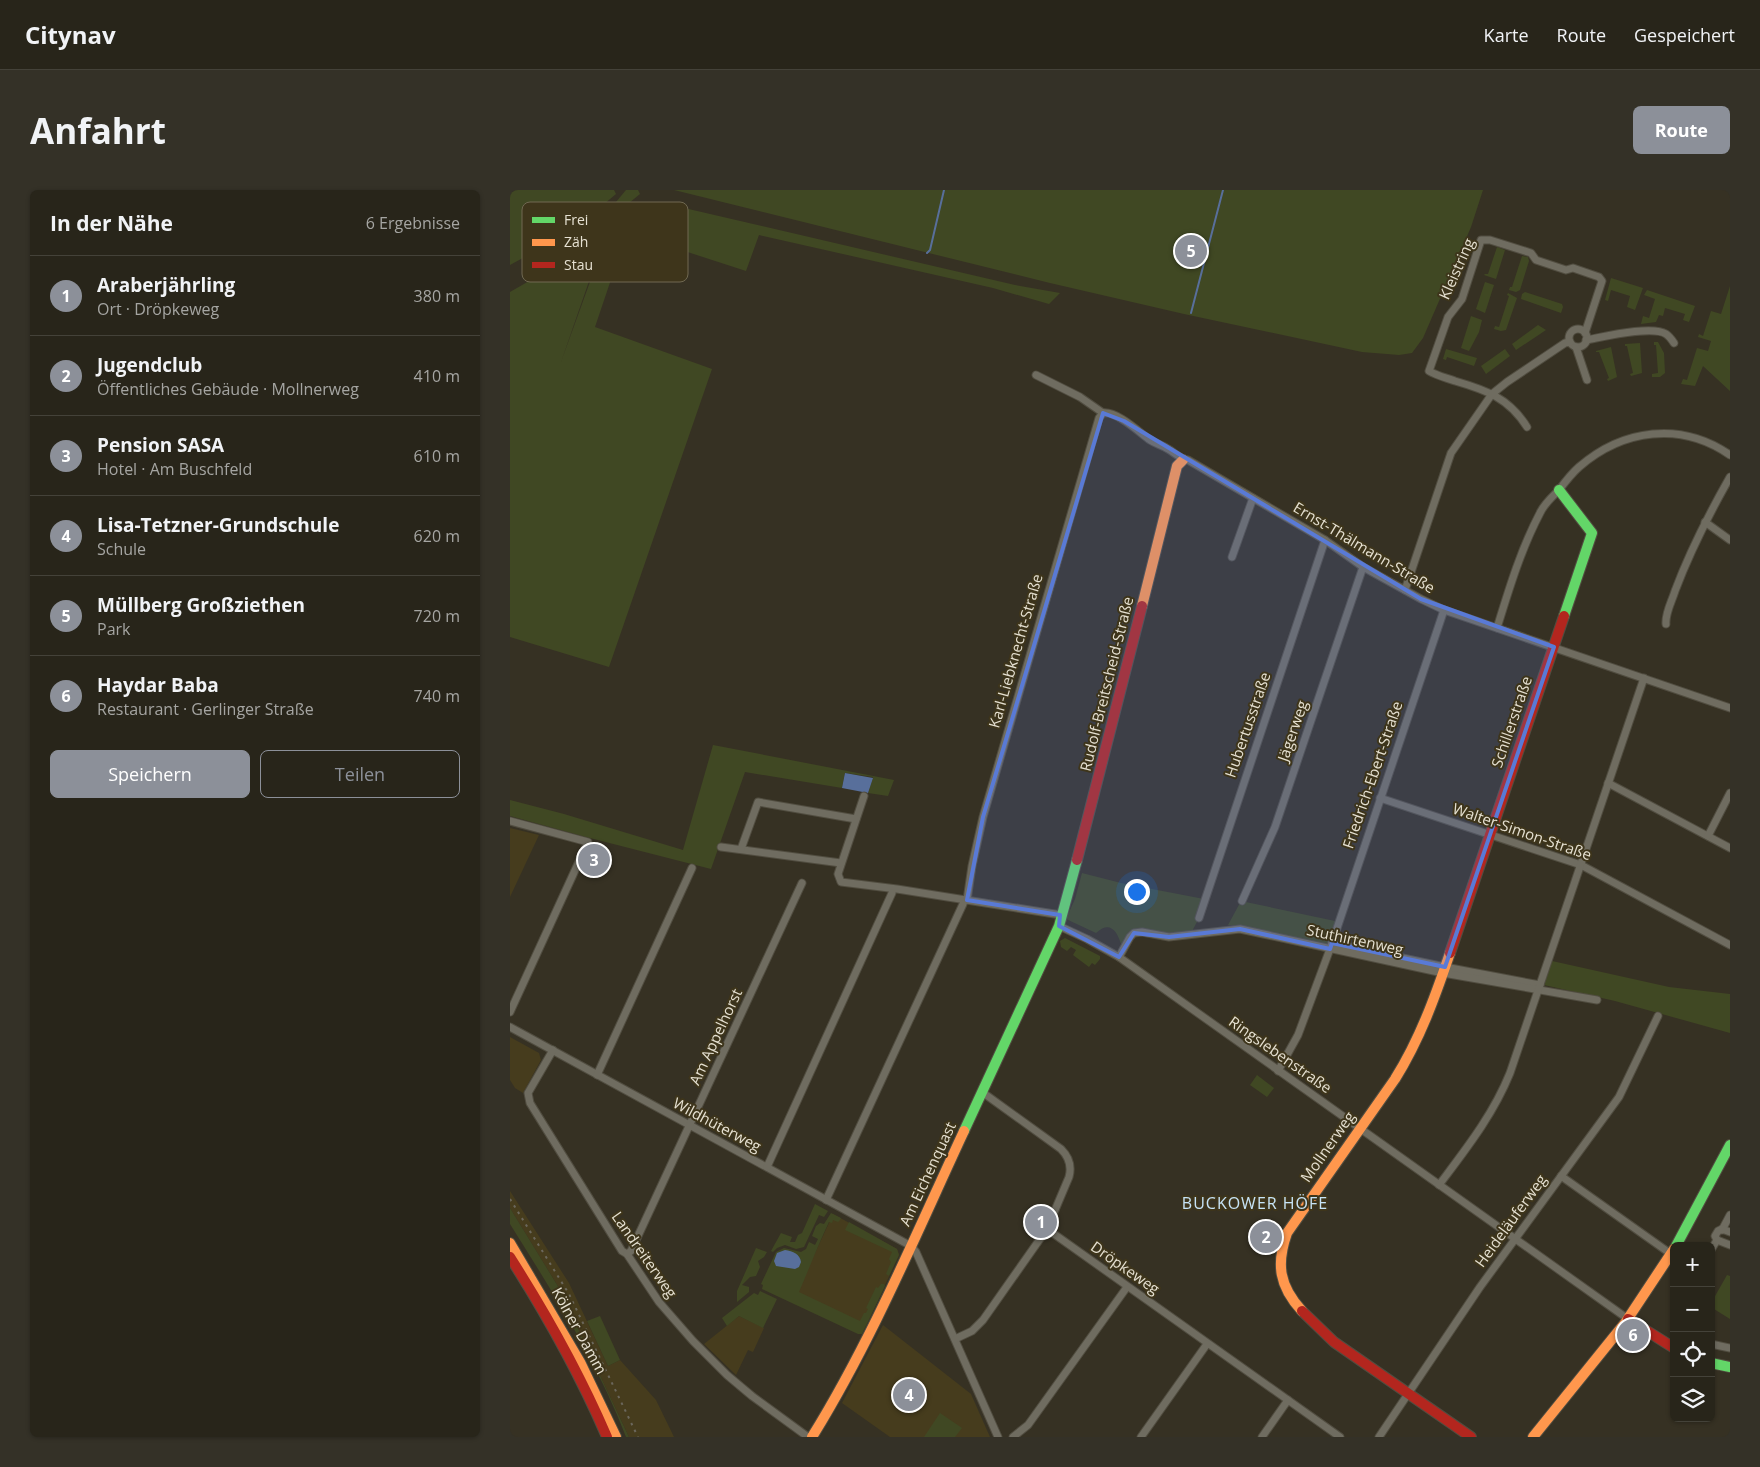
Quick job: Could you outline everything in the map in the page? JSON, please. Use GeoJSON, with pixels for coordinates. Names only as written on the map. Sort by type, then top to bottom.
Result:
{"type":"FeatureCollection","features":[{"type":"Feature","properties":{"kind":"street","name":"Kleistring"},"geometry":{"type":"LineString","coordinates":[[1527,427],[1519,414],[1506,402],[1492,394],[1429,371],[1448,317],[1462,299],[1481,240],[1490,240],[1531,253],[1536,260],[1558,268],[1566,270],[1573,268],[1599,277],[1602,281],[1586,336]]}},
{"type":"Feature","properties":{"kind":"street"},"geometry":{"type":"LineString","coordinates":[[1587,380],[1569,336],[1573,330],[1580,329],[1586,336],[1607,336],[1654,330],[1666,334],[1674,343]]}},
{"type":"Feature","properties":{"kind":"street"},"geometry":{"type":"LineString","coordinates":[[1405,590],[1451,453],[1492,394],[1565,343],[1583,345],[1586,336]]}},
{"type":"Feature","properties":{"kind":"street","name":"Ernst-Thälmann-Straße"},"geometry":{"type":"LineString","coordinates":[[1036,374],[1080,396],[1103,413],[1108,413],[1124,421],[1153,442],[1166,448],[1183,460],[1188,460],[1325,540],[1363,567],[1444,610],[1730,708]]}},
{"type":"Feature","properties":{"kind":"street","name":"Karl-Liebknecht-Straße"},"geometry":{"type":"LineString","coordinates":[[826,1200],[965,902],[982,817],[1096,427],[1103,413]]}},
{"type":"Feature","properties":{"kind":"street"},"geometry":{"type":"LineString","coordinates":[[1498,628],[1525,543],[1540,512],[1569,476],[1592,457],[1617,444],[1642,435],[1667,432],[1708,442],[1730,455]]}},
{"type":"Feature","properties":{"kind":"street","name":"Rudolf-Breitscheid-Straße"},"geometry":{"type":"LineString","coordinates":[[1060,920],[1093,799],[1177,466],[1183,460]]}},
{"type":"Feature","properties":{"kind":"street"},"geometry":{"type":"LineString","coordinates":[[1666,624],[1670,606],[1684,566],[1705,522],[1730,477]]}},
{"type":"Feature","properties":{"kind":"street","name":"Schillerstraße"},"geometry":{"type":"LineString","coordinates":[[1444,970],[1592,533],[1558,490]]}},
{"type":"Feature","properties":{"kind":"street"},"geometry":{"type":"LineString","coordinates":[[1232,557],[1253,498]]}},
{"type":"Feature","properties":{"kind":"street"},"geometry":{"type":"LineString","coordinates":[[1705,522],[1730,540]]}},
{"type":"Feature","properties":{"kind":"street","name":"Hubertusstraße"},"geometry":{"type":"LineString","coordinates":[[1198,918],[1325,540]]}},
{"type":"Feature","properties":{"kind":"street","name":"Jägerweg"},"geometry":{"type":"LineString","coordinates":[[1242,902],[1275,827],[1363,567]]}},
{"type":"Feature","properties":{"kind":"street","name":"Friedrich-Ebert-Straße"},"geometry":{"type":"LineString","coordinates":[[1278,1071],[1298,1035],[1331,946],[1444,610]]}},
{"type":"Feature","properties":{"kind":"street"},"geometry":{"type":"LineString","coordinates":[[1439,1185],[1485,1123],[1497,1103],[1510,1073],[1644,678]]}},
{"type":"Feature","properties":{"kind":"street"},"geometry":{"type":"LineString","coordinates":[[1608,784],[1730,848]]}},
{"type":"Feature","properties":{"kind":"street"},"geometry":{"type":"LineString","coordinates":[[1708,836],[1730,792]]}},
{"type":"Feature","properties":{"kind":"street"},"geometry":{"type":"LineString","coordinates":[[721,847],[841,864],[864,796]]}},
{"type":"Feature","properties":{"kind":"street","name":"Walter-Simon-Straße"},"geometry":{"type":"LineString","coordinates":[[1380,798],[1582,864],[1730,945]]}},
{"type":"Feature","properties":{"kind":"street"},"geometry":{"type":"LineString","coordinates":[[741,850],[758,802],[856,819]]}},
{"type":"Feature","properties":{"kind":"street"},"geometry":{"type":"LineString","coordinates":[[510,821],[588,842],[510,1012]]}},
{"type":"Feature","properties":{"kind":"street","name":"Ringslebenstraße"},"geometry":{"type":"LineString","coordinates":[[841,864],[838,874],[839,880],[845,883],[897,889],[1060,920],[1087,939],[1119,957],[1628,1319]]}},
{"type":"Feature","properties":{"kind":"street"},"geometry":{"type":"LineString","coordinates":[[597,1075],[692,868]]}},
{"type":"Feature","properties":{"kind":"street","name":"Am Appelhorst"},"geometry":{"type":"LineString","coordinates":[[627,1254],[631,1251],[802,883]]}},
{"type":"Feature","properties":{"kind":"street"},"geometry":{"type":"LineString","coordinates":[[767,1167],[892,893]]}},
{"type":"Feature","properties":{"kind":"street","name":"Am Eichenquast"},"geometry":{"type":"LineString","coordinates":[[812,1437],[834,1402],[868,1339],[1060,920]]}},
{"type":"Feature","properties":{"kind":"street","name":"Stuthirtenweg"},"geometry":{"type":"LineString","coordinates":[[1119,957],[1130,937],[1138,932],[1169,936],[1240,930],[1331,946]]}},
{"type":"Feature","properties":{"kind":"street"},"geometry":{"type":"LineString","coordinates":[[1331,946],[1597,1000]]}},
{"type":"Feature","properties":{"kind":"street","name":"Mollnerweg"},"geometry":{"type":"LineString","coordinates":[[1444,970],[1430,1012],[1411,1053],[1287,1233],[1280,1252],[1279,1270],[1292,1298],[1318,1328],[1334,1342],[1471,1437]]}},
{"type":"Feature","properties":{"kind":"street","name":"Heideläuferweg"},"geometry":{"type":"LineString","coordinates":[[1379,1437],[1452,1326],[1619,1097],[1658,1016]]}},
{"type":"Feature","properties":{"kind":"street","name":"Wildhüterweg"},"geometry":{"type":"LineString","coordinates":[[510,1027],[911,1246]]}},
{"type":"Feature","properties":{"kind":"street","name":"Landreiterweg"},"geometry":{"type":"LineString","coordinates":[[553,1050],[530,1088],[528,1098],[622,1251],[627,1254],[659,1302],[693,1341],[727,1375],[808,1437]]}},
{"type":"Feature","properties":{"kind":"street"},"geometry":{"type":"LineString","coordinates":[[955,1339],[972,1331],[983,1320],[1047,1230],[1069,1177],[1070,1168],[1067,1156],[1061,1149],[982,1092]]}},
{"type":"Feature","properties":{"kind":"street"},"geometry":{"type":"LineString","coordinates":[[1677,1242],[1730,1145]]}},
{"type":"Feature","properties":{"kind":"street"},"geometry":{"type":"LineString","coordinates":[[1561,1176],[1670,1248]]}},
{"type":"Feature","properties":{"kind":"street"},"geometry":{"type":"LineString","coordinates":[[1730,1215],[1725,1231],[1719,1230],[1714,1237],[1730,1245]]}},
{"type":"Feature","properties":{"kind":"street","name":"Dröpkeweg"},"geometry":{"type":"LineString","coordinates":[[1047,1230],[1340,1437]]}},
{"type":"Feature","properties":{"kind":"street","name":"Kölner Damm"},"geometry":{"type":"LineString","coordinates":[[510,1243],[572,1345],[595,1389],[616,1437]]}},
{"type":"Feature","properties":{"kind":"street"},"geometry":{"type":"LineString","coordinates":[[911,1246],[916,1252],[998,1437]]}},
{"type":"Feature","properties":{"kind":"street"},"geometry":{"type":"LineString","coordinates":[[1533,1437],[1628,1319],[1650,1289],[1670,1255]]}},
{"type":"Feature","properties":{"kind":"street","name":"Kölner Damm"},"geometry":{"type":"LineString","coordinates":[[510,1257],[565,1347],[585,1386],[607,1437]]}},
{"type":"Feature","properties":{"kind":"street"},"geometry":{"type":"LineString","coordinates":[[1013,1437],[1028,1425],[1127,1286]]}},
{"type":"Feature","properties":{"kind":"street"},"geometry":{"type":"LineString","coordinates":[[1628,1319],[1670,1345]]}},
{"type":"Feature","properties":{"kind":"street"},"geometry":{"type":"LineString","coordinates":[[1141,1437],[1207,1344]]}},
{"type":"Feature","properties":{"kind":"street"},"geometry":{"type":"LineString","coordinates":[[1715,1345],[1730,1348]]}},
{"type":"Feature","properties":{"kind":"street"},"geometry":{"type":"LineString","coordinates":[[1715,1364],[1730,1366]]}},
{"type":"Feature","properties":{"kind":"street"},"geometry":{"type":"LineString","coordinates":[[1262,1437],[1288,1400]]}},
{"type":"Feature","properties":{"kind":"highlighted area"},"geometry":{"type":"Polygon","coordinates":[[[1103,413],[1124,421],[1421,599],[1554,647],[1445,967],[1332,943],[1330,949],[1240,929],[1169,937],[1134,933],[1119,957],[1059,926],[1060,915],[967,900],[983,817],[1103,413]]]}},
{"type":"Feature","properties":{"kind":"shaded area"},"geometry":{"type":"Polygon","coordinates":[[[510,828],[539,835],[510,897],[510,828]]]}},
{"type":"Feature","properties":{"kind":"shaded area"},"geometry":{"type":"Polygon","coordinates":[[[510,1037],[539,1053],[541,1060],[523,1093],[515,1088],[510,1080],[510,1037]]]}},
{"type":"Feature","properties":{"kind":"shaded area"},"geometry":{"type":"Polygon","coordinates":[[[510,1191],[569,1283],[608,1366],[620,1360],[656,1400],[674,1437],[629,1437],[559,1288],[510,1208],[510,1191]]]}},
{"type":"Feature","properties":{"kind":"shaded area"},"geometry":{"type":"Polygon","coordinates":[[[833,1214],[897,1249],[899,1255],[866,1326],[796,1294],[833,1214]]]}},
{"type":"Feature","properties":{"kind":"shaded area"},"geometry":{"type":"Polygon","coordinates":[[[739,1316],[764,1328],[753,1352],[748,1350],[736,1375],[704,1344],[739,1316]]]}},
{"type":"Feature","properties":{"kind":"shaded area"},"geometry":{"type":"Polygon","coordinates":[[[883,1325],[971,1394],[990,1437],[890,1437],[842,1403],[883,1325]]]}},
{"type":"Feature","properties":{"kind":"green space"},"geometry":{"type":"Polygon","coordinates":[[[510,190],[614,190],[616,194],[606,202],[522,202],[522,258],[510,265],[510,190]]]}},
{"type":"Feature","properties":{"kind":"green space"},"geometry":{"type":"Polygon","coordinates":[[[626,190],[638,190],[640,194],[630,202],[616,202],[626,190]]]}},
{"type":"Feature","properties":{"kind":"green space"},"geometry":{"type":"Polygon","coordinates":[[[674,190],[1483,190],[1471,227],[1423,338],[1412,353],[1399,355],[1362,352],[1184,314],[1050,283],[674,190]]]}},
{"type":"Feature","properties":{"kind":"green space"},"geometry":{"type":"Polygon","coordinates":[[[688,209],[1015,285],[1060,293],[1049,304],[993,288],[759,235],[746,271],[688,252],[688,209]]]}},
{"type":"Feature","properties":{"kind":"green space"},"geometry":{"type":"Polygon","coordinates":[[[1497,247],[1505,250],[1496,279],[1484,275],[1488,274],[1497,247]]]}},
{"type":"Feature","properties":{"kind":"green space"},"geometry":{"type":"Polygon","coordinates":[[[1522,256],[1528,257],[1529,261],[1520,290],[1516,292],[1509,290],[1512,287],[1522,256]]]}},
{"type":"Feature","properties":{"kind":"green space"},"geometry":{"type":"Polygon","coordinates":[[[1611,278],[1643,288],[1635,310],[1627,307],[1630,296],[1611,290],[1608,301],[1605,300],[1611,278]]]}},
{"type":"Feature","properties":{"kind":"green space"},"geometry":{"type":"Polygon","coordinates":[[[527,282],[589,282],[561,362],[590,282],[610,282],[595,327],[712,369],[609,667],[510,637],[510,292],[527,282]]]}},
{"type":"Feature","properties":{"kind":"green space"},"geometry":{"type":"Polygon","coordinates":[[[1485,282],[1494,285],[1485,313],[1476,309],[1485,282]]]}},
{"type":"Feature","properties":{"kind":"green space"},"geometry":{"type":"Polygon","coordinates":[[[1730,286],[1730,391],[1703,366],[1695,386],[1681,384],[1683,379],[1687,380],[1697,348],[1708,351],[1711,341],[1698,337],[1699,334],[1703,336],[1711,311],[1721,314],[1730,286]]]}},
{"type":"Feature","properties":{"kind":"green space"},"geometry":{"type":"Polygon","coordinates":[[[1647,290],[1695,306],[1689,322],[1683,320],[1685,314],[1665,308],[1663,316],[1659,315],[1656,322],[1641,324],[1643,316],[1649,318],[1655,299],[1644,295],[1647,290]]]}},
{"type":"Feature","properties":{"kind":"green space"},"geometry":{"type":"Polygon","coordinates":[[[1525,292],[1562,304],[1561,313],[1521,299],[1522,294],[1525,292]]]}},
{"type":"Feature","properties":{"kind":"green space"},"geometry":{"type":"Polygon","coordinates":[[[1508,293],[1517,298],[1506,330],[1501,331],[1494,329],[1495,326],[1499,327],[1509,296],[1507,295],[1508,293]]]}},
{"type":"Feature","properties":{"kind":"green space"},"geometry":{"type":"Polygon","coordinates":[[[1471,316],[1482,320],[1479,332],[1469,351],[1461,348],[1471,316]]]}},
{"type":"Feature","properties":{"kind":"green space"},"geometry":{"type":"Polygon","coordinates":[[[1538,325],[1546,330],[1516,350],[1512,344],[1538,325]]]}},
{"type":"Feature","properties":{"kind":"green space"},"geometry":{"type":"Polygon","coordinates":[[[1654,342],[1658,342],[1664,353],[1665,373],[1660,377],[1652,377],[1652,374],[1658,373],[1656,345],[1654,345],[1654,342]]]}},
{"type":"Feature","properties":{"kind":"green space"},"geometry":{"type":"Polygon","coordinates":[[[1640,343],[1642,373],[1631,376],[1630,374],[1633,373],[1625,344],[1640,343]]]}},
{"type":"Feature","properties":{"kind":"green space"},"geometry":{"type":"Polygon","coordinates":[[[1611,347],[1617,377],[1608,381],[1607,379],[1609,378],[1599,352],[1596,351],[1611,347]]]}},
{"type":"Feature","properties":{"kind":"green space"},"geometry":{"type":"Polygon","coordinates":[[[1446,349],[1477,358],[1474,366],[1447,357],[1446,360],[1443,359],[1446,349]]]}},
{"type":"Feature","properties":{"kind":"green space"},"geometry":{"type":"Polygon","coordinates":[[[1505,349],[1510,356],[1486,374],[1481,366],[1505,349]]]}},
{"type":"Feature","properties":{"kind":"green space"},"geometry":{"type":"Polygon","coordinates":[[[713,745],[894,780],[888,796],[868,793],[873,777],[845,773],[842,788],[745,772],[711,869],[510,816],[510,800],[564,814],[683,850],[713,745]]]}},
{"type":"Feature","properties":{"kind":"green space"},"geometry":{"type":"Polygon","coordinates":[[[1082,873],[1121,883],[1204,899],[1198,920],[1191,933],[1173,935],[1131,930],[1123,944],[1121,944],[1115,931],[1109,927],[1105,927],[1096,933],[1066,919],[1075,899],[1082,873]]]}},
{"type":"Feature","properties":{"kind":"green space"},"geometry":{"type":"Polygon","coordinates":[[[1241,901],[1335,921],[1328,944],[1326,946],[1243,926],[1228,925],[1241,901]]]}},
{"type":"Feature","properties":{"kind":"green space"},"geometry":{"type":"Polygon","coordinates":[[[1065,938],[1100,956],[1100,959],[1095,965],[1092,963],[1089,967],[1073,955],[1076,950],[1071,947],[1067,951],[1061,947],[1060,941],[1065,938]]]}},
{"type":"Feature","properties":{"kind":"green space"},"geometry":{"type":"Polygon","coordinates":[[[1552,961],[1669,987],[1730,994],[1730,1033],[1615,1001],[1544,985],[1552,961]]]}},
{"type":"Feature","properties":{"kind":"green space"},"geometry":{"type":"Polygon","coordinates":[[[1257,1075],[1274,1088],[1267,1097],[1250,1085],[1257,1075]]]}},
{"type":"Feature","properties":{"kind":"green space"},"geometry":{"type":"Polygon","coordinates":[[[815,1204],[828,1211],[824,1217],[819,1215],[804,1247],[796,1249],[785,1245],[773,1252],[771,1251],[781,1233],[792,1237],[790,1242],[795,1242],[798,1235],[802,1233],[815,1204]]]}},
{"type":"Feature","properties":{"kind":"green space"},"geometry":{"type":"Polygon","coordinates":[[[510,1208],[559,1288],[629,1437],[626,1437],[588,1354],[510,1224],[510,1208]]]}},
{"type":"Feature","properties":{"kind":"green space"},"geometry":{"type":"Polygon","coordinates":[[[831,1213],[841,1218],[838,1222],[833,1220],[832,1223],[829,1222],[799,1292],[860,1321],[868,1309],[866,1308],[876,1287],[878,1288],[881,1284],[884,1284],[885,1286],[862,1334],[858,1334],[762,1289],[763,1285],[761,1284],[776,1252],[784,1248],[801,1252],[806,1249],[809,1242],[815,1245],[818,1239],[812,1236],[816,1226],[820,1223],[824,1224],[831,1213]]]}},
{"type":"Feature","properties":{"kind":"green space"},"geometry":{"type":"Polygon","coordinates":[[[849,1222],[897,1249],[899,1255],[889,1276],[886,1274],[891,1262],[889,1259],[892,1252],[845,1230],[849,1222]]]}},
{"type":"Feature","properties":{"kind":"green space"},"geometry":{"type":"Polygon","coordinates":[[[756,1248],[767,1252],[758,1261],[760,1267],[756,1276],[750,1277],[742,1285],[749,1287],[749,1292],[737,1302],[737,1291],[756,1248]]]}},
{"type":"Feature","properties":{"kind":"green space"},"geometry":{"type":"Polygon","coordinates":[[[1727,1275],[1730,1276],[1730,1319],[1715,1310],[1715,1296],[1727,1275]]]}},
{"type":"Feature","properties":{"kind":"green space"},"geometry":{"type":"Polygon","coordinates":[[[760,1291],[777,1299],[763,1328],[739,1316],[727,1326],[722,1318],[754,1293],[758,1295],[760,1291]]]}},
{"type":"Feature","properties":{"kind":"green space"},"geometry":{"type":"Polygon","coordinates":[[[600,1316],[620,1360],[608,1366],[587,1321],[600,1316]]]}},
{"type":"Feature","properties":{"kind":"green space"},"geometry":{"type":"Polygon","coordinates":[[[940,1413],[962,1428],[955,1437],[924,1437],[940,1413]]]}},
{"type":"Feature","properties":{"kind":"water"},"geometry":{"type":"Polygon","coordinates":[[[845,773],[873,778],[868,793],[842,788],[845,773]]]}},
{"type":"Feature","properties":{"kind":"water"},"geometry":{"type":"Polygon","coordinates":[[[785,1250],[798,1255],[801,1262],[799,1267],[795,1269],[776,1266],[774,1261],[777,1253],[785,1250]]]}},
{"type":"Feature","properties":{"kind":"waterway"},"geometry":{"type":"LineString","coordinates":[[927,253],[930,250],[944,190]]}},
{"type":"Feature","properties":{"kind":"waterway"},"geometry":{"type":"LineString","coordinates":[[1191,313],[1223,190]]}},
{"type":"Feature","properties":{"kind":"railway"},"geometry":{"type":"LineString","coordinates":[[510,1199],[569,1294],[638,1437]]}},
{"type":"Feature","properties":{"kind":"traffic: fast"},"geometry":{"type":"LineString","coordinates":[[1559,490],[1592,533],[1564,616]]}},
{"type":"Feature","properties":{"kind":"traffic: fast"},"geometry":{"type":"LineString","coordinates":[[964,1131],[1059,926],[1077,860]]}},
{"type":"Feature","properties":{"kind":"traffic: fast"},"geometry":{"type":"LineString","coordinates":[[1678,1242],[1730,1145]]}},
{"type":"Feature","properties":{"kind":"traffic: fast"},"geometry":{"type":"LineString","coordinates":[[1715,1364],[1730,1367]]}},
{"type":"Feature","properties":{"kind":"traffic: slow"},"geometry":{"type":"LineString","coordinates":[[1142,606],[1177,466],[1183,460]]}},
{"type":"Feature","properties":{"kind":"traffic: slow"},"geometry":{"type":"LineString","coordinates":[[1302,1311],[1288,1293],[1282,1274],[1281,1255],[1287,1233],[1404,1064],[1426,1018],[1450,953]]}},
{"type":"Feature","properties":{"kind":"traffic: slow"},"geometry":{"type":"LineString","coordinates":[[812,1437],[874,1325],[964,1131]]}},
{"type":"Feature","properties":{"kind":"traffic: slow"},"geometry":{"type":"LineString","coordinates":[[510,1243],[580,1362],[616,1437]]}},
{"type":"Feature","properties":{"kind":"traffic: slow"},"geometry":{"type":"LineString","coordinates":[[1533,1437],[1625,1323],[1670,1255]]}},
{"type":"Feature","properties":{"kind":"traffic: jam"},"geometry":{"type":"LineString","coordinates":[[1077,860],[1142,606]]}},
{"type":"Feature","properties":{"kind":"traffic: jam"},"geometry":{"type":"LineString","coordinates":[[1450,953],[1564,616]]}},
{"type":"Feature","properties":{"kind":"traffic: jam"},"geometry":{"type":"LineString","coordinates":[[510,1257],[562,1345],[586,1390],[607,1437]]}},
{"type":"Feature","properties":{"kind":"traffic: jam"},"geometry":{"type":"LineString","coordinates":[[1302,1311],[1334,1342],[1471,1437]]}},
{"type":"Feature","properties":{"kind":"traffic: jam"},"geometry":{"type":"LineString","coordinates":[[1628,1319],[1670,1345]]}},
{"type":"Feature","properties":{"kind":"place","name":"Müllberg Großziethen"},"geometry":{"type":"Point","coordinates":[1191,251]}},
{"type":"Feature","properties":{"kind":"place","name":"Pension SASA"},"geometry":{"type":"Point","coordinates":[594,860]}},
{"type":"Feature","properties":{"kind":"place","name":"Araberjährling"},"geometry":{"type":"Point","coordinates":[1041,1222]}},
{"type":"Feature","properties":{"kind":"place","name":"Jugendclub"},"geometry":{"type":"Point","coordinates":[1266,1237]}},
{"type":"Feature","properties":{"kind":"place","name":"Haydar Baba"},"geometry":{"type":"Point","coordinates":[1633,1335]}},
{"type":"Feature","properties":{"kind":"place","name":"Lisa-Tetzner-Grundschule"},"geometry":{"type":"Point","coordinates":[909,1395]}},
{"type":"Feature","properties":{"kind":"district","name":"BUCKOWER HÖFE"},"geometry":{"type":"Point","coordinates":[1255,1203]}}]}
